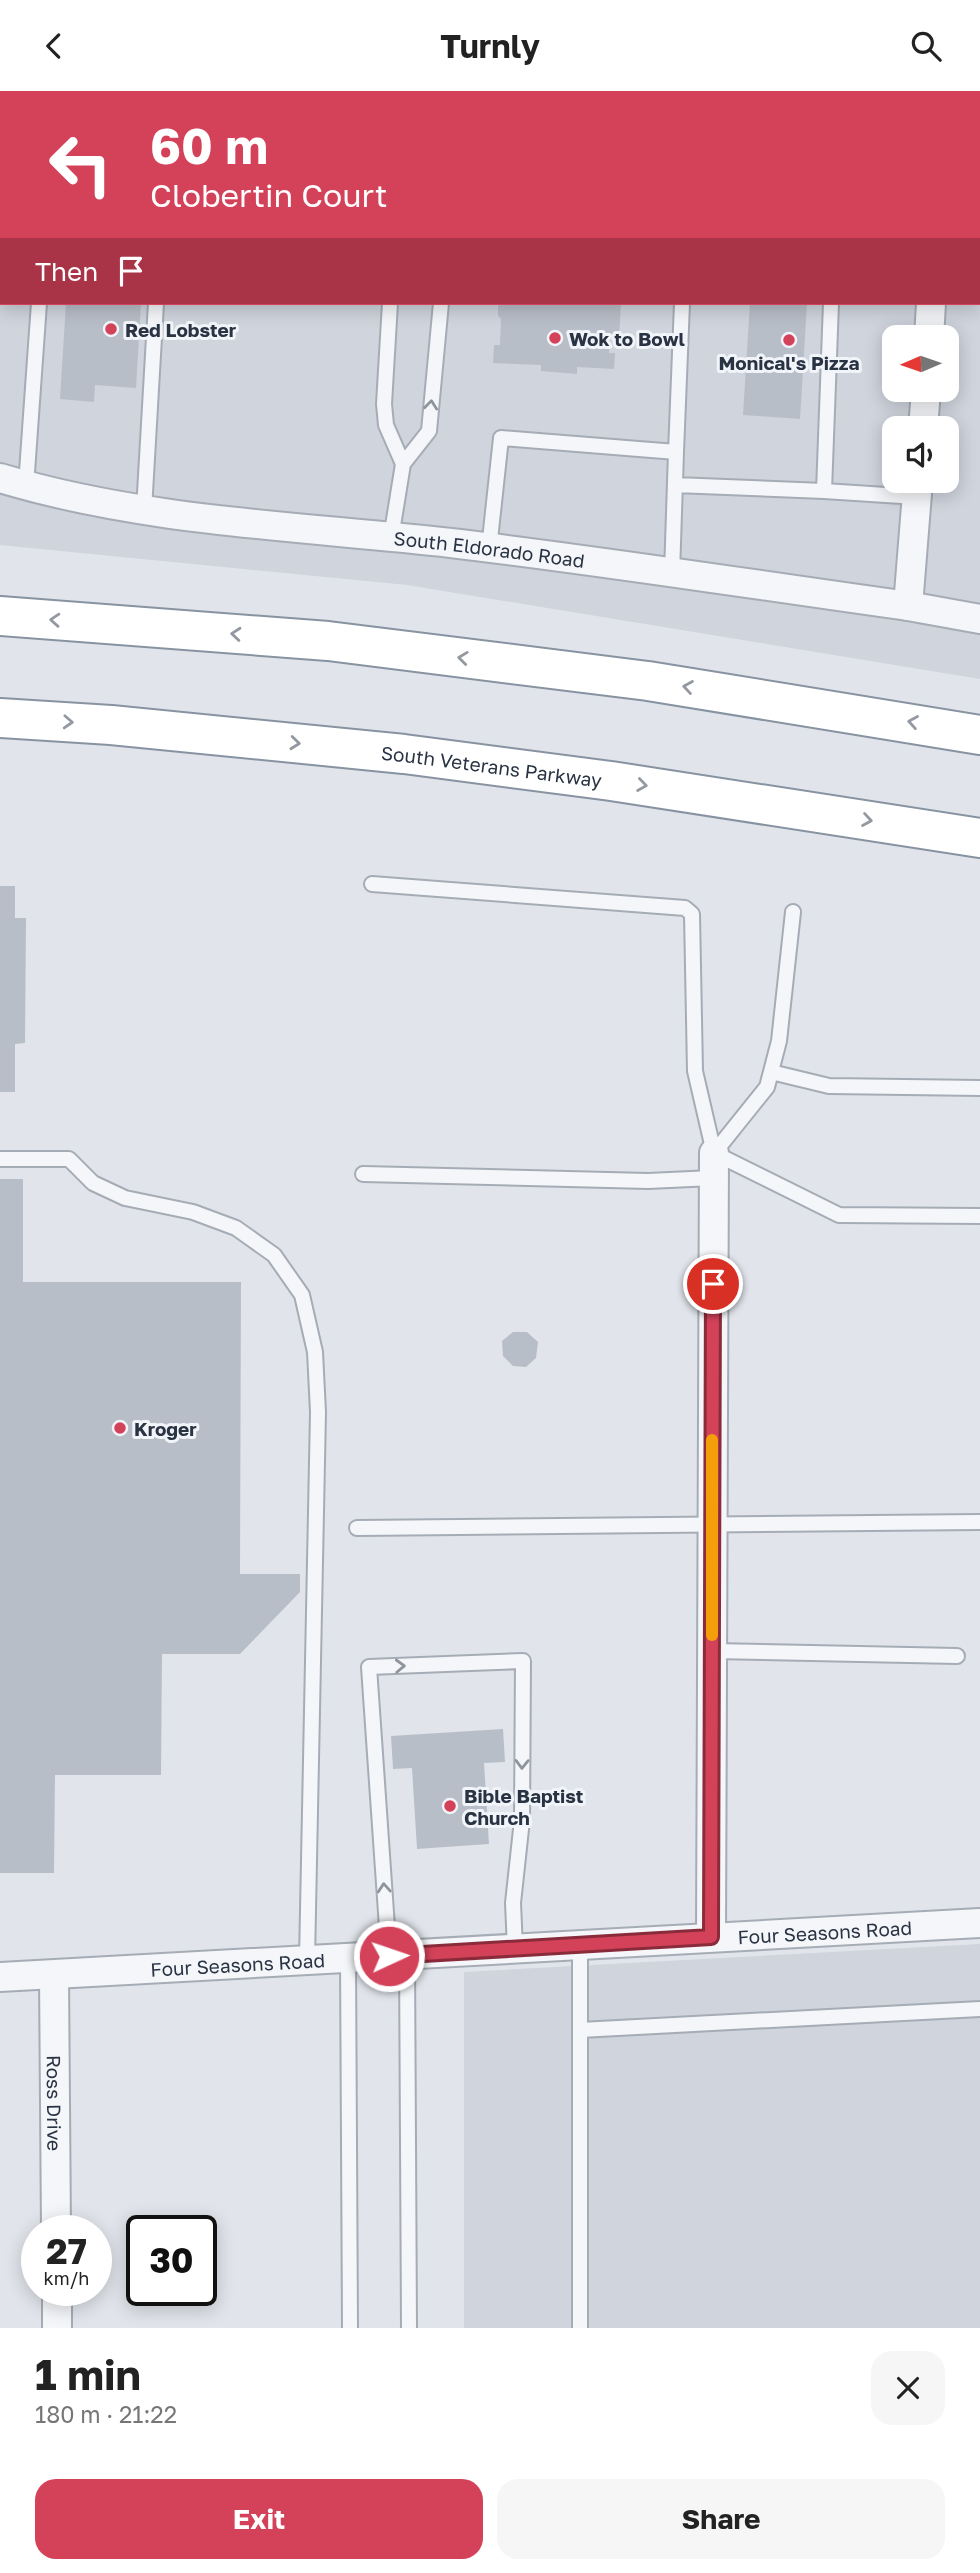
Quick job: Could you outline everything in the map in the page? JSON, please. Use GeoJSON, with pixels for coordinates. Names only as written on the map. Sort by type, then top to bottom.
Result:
{"type":"FeatureCollection","features":[{"type":"Feature","properties":{"kind":"highway"},"geometry":{"type":"LineString","coordinates":[[0,616],[328,641],[648,681],[980,734]]}},
{"type":"Feature","properties":{"kind":"highway","name":"South Veterans Parkway"},"geometry":{"type":"LineString","coordinates":[[0,718],[111,725],[404,754],[611,781],[980,838]]}},
{"type":"Feature","properties":{"kind":"street"},"geometry":{"type":"LineString","coordinates":[[930,325],[931,305]]}},
{"type":"Feature","properties":{"kind":"street","name":"South Eldorado Road"},"geometry":{"type":"LineString","coordinates":[[13,482],[74,499],[144,510],[489,548],[908,606],[980,619]]}},
{"type":"Feature","properties":{"kind":"street"},"geometry":{"type":"LineString","coordinates":[[908,606],[918,493]]}},
{"type":"Feature","properties":{"kind":"street"},"geometry":{"type":"LineString","coordinates":[[711,1937],[713,1166]]}},
{"type":"Feature","properties":{"kind":"street","name":"Four Seasons Road"},"geometry":{"type":"LineString","coordinates":[[0,1977],[980,1923]]}},
{"type":"Feature","properties":{"kind":"street","name":"Ross Drive"},"geometry":{"type":"LineString","coordinates":[[54,1975],[56,2215]]}},
{"type":"Feature","properties":{"kind":"street"},"geometry":{"type":"LineString","coordinates":[[57,2306],[57,2328]]}},
{"type":"Feature","properties":{"kind":"lane"},"geometry":{"type":"LineString","coordinates":[[13,482],[39,305]]}},
{"type":"Feature","properties":{"kind":"lane"},"geometry":{"type":"LineString","coordinates":[[144,510],[156,305]]}},
{"type":"Feature","properties":{"kind":"lane"},"geometry":{"type":"LineString","coordinates":[[390,305],[384,404],[386,425],[403,464]]}},
{"type":"Feature","properties":{"kind":"lane"},"geometry":{"type":"LineString","coordinates":[[391,538],[403,464],[429,431],[441,305]]}},
{"type":"Feature","properties":{"kind":"lane"},"geometry":{"type":"LineString","coordinates":[[672,574],[682,305]]}},
{"type":"Feature","properties":{"kind":"lane"},"geometry":{"type":"LineString","coordinates":[[824,491],[831,305]]}},
{"type":"Feature","properties":{"kind":"lane"},"geometry":{"type":"LineString","coordinates":[[489,548],[501,438],[676,452]]}},
{"type":"Feature","properties":{"kind":"lane"},"geometry":{"type":"LineString","coordinates":[[675,485],[824,491],[882,490]]}},
{"type":"Feature","properties":{"kind":"lane"},"geometry":{"type":"LineString","coordinates":[[372,884],[689,911],[692,914],[695,1071],[713,1166]]}},
{"type":"Feature","properties":{"kind":"lane"},"geometry":{"type":"LineString","coordinates":[[713,1166],[767,1087],[779,1041],[793,912]]}},
{"type":"Feature","properties":{"kind":"lane"},"geometry":{"type":"LineString","coordinates":[[771,1072],[829,1086],[980,1089]]}},
{"type":"Feature","properties":{"kind":"lane"},"geometry":{"type":"LineString","coordinates":[[0,1159],[69,1159],[93,1183],[125,1198],[193,1212],[236,1228],[274,1255],[302,1295],[315,1352],[318,1412],[307,1960]]}},
{"type":"Feature","properties":{"kind":"lane"},"geometry":{"type":"LineString","coordinates":[[363,1174],[648,1181],[713,1166],[839,1215],[980,1216]]}},
{"type":"Feature","properties":{"kind":"lane"},"geometry":{"type":"LineString","coordinates":[[357,1528],[980,1523]]}},
{"type":"Feature","properties":{"kind":"lane"},"geometry":{"type":"LineString","coordinates":[[712,1651],[957,1656]]}},
{"type":"Feature","properties":{"kind":"lane"},"geometry":{"type":"LineString","coordinates":[[409,2328],[398,1955],[369,1667],[523,1661],[522,1820],[513,1903],[515,1948]]}},
{"type":"Feature","properties":{"kind":"lane"},"geometry":{"type":"LineString","coordinates":[[580,1945],[580,2328]]}},
{"type":"Feature","properties":{"kind":"lane"},"geometry":{"type":"LineString","coordinates":[[348,1958],[351,2328]]}},
{"type":"Feature","properties":{"kind":"lane"},"geometry":{"type":"LineString","coordinates":[[580,2030],[980,2009]]}},
{"type":"Feature","properties":{"kind":"shaded area"},"geometry":{"type":"Polygon","coordinates":[[[0,305],[980,305],[980,679],[407,585],[0,545],[0,305]]]}},
{"type":"Feature","properties":{"kind":"shaded area"},"geometry":{"type":"Polygon","coordinates":[[[980,1944],[980,2328],[464,2328],[464,1972],[980,1944]]]}},
{"type":"Feature","properties":{"kind":"building"},"geometry":{"type":"Polygon","coordinates":[[[66,305],[141,305],[136,388],[95,385],[94,402],[60,399],[66,305]]]}},
{"type":"Feature","properties":{"kind":"building","name":"Wok to Bowl"},"geometry":{"type":"Polygon","coordinates":[[[621,305],[619,338],[610,338],[609,353],[615,353],[614,369],[577,367],[577,374],[541,371],[541,365],[493,363],[494,345],[500,345],[501,319],[498,316],[498,306],[621,305]]]}},
{"type":"Feature","properties":{"kind":"building"},"geometry":{"type":"Polygon","coordinates":[[[750,305],[807,305],[800,419],[743,415],[750,305]]]}},
{"type":"Feature","properties":{"kind":"building"},"geometry":{"type":"Polygon","coordinates":[[[0,886],[15,886],[15,918],[26,918],[25,1043],[15,1044],[15,1092],[0,1092],[0,886]]]}},
{"type":"Feature","properties":{"kind":"building","name":"Kroger"},"geometry":{"type":"Polygon","coordinates":[[[0,1179],[23,1179],[23,1282],[241,1282],[240,1574],[300,1574],[300,1592],[240,1654],[162,1654],[161,1775],[55,1775],[54,1873],[0,1873],[0,1179]]]}},
{"type":"Feature","properties":{"kind":"building"},"geometry":{"type":"Polygon","coordinates":[[[513,1332],[527,1332],[538,1342],[536,1358],[526,1367],[513,1366],[503,1356],[502,1341],[513,1332]]]}},
{"type":"Feature","properties":{"kind":"building","name":"Bible Baptist Church"},"geometry":{"type":"Polygon","coordinates":[[[503,1729],[505,1762],[484,1763],[489,1844],[417,1849],[412,1768],[393,1769],[391,1736],[503,1729]]]}},
{"type":"Feature","properties":{"kind":"slow traffic"},"geometry":{"type":"LineString","coordinates":[[712,1440],[712,1635]]}},
{"type":"Feature","properties":{"kind":"place","name":"Red Lobster"},"geometry":{"type":"Point","coordinates":[111,329]}},
{"type":"Feature","properties":{"kind":"place","name":"Wok to Bowl"},"geometry":{"type":"Point","coordinates":[555,338]}},
{"type":"Feature","properties":{"kind":"place","name":"Monical's Pizza"},"geometry":{"type":"Point","coordinates":[789,340]}},
{"type":"Feature","properties":{"kind":"place","name":"Kroger"},"geometry":{"type":"Point","coordinates":[120,1428]}},
{"type":"Feature","properties":{"kind":"place","name":"Bible Baptist Church"},"geometry":{"type":"Point","coordinates":[450,1806]}},
{"type":"Feature","properties":{"kind":"route"},"geometry":{"type":"LineString","coordinates":[[389,1956],[711,1937],[713,1284]]}}]}
